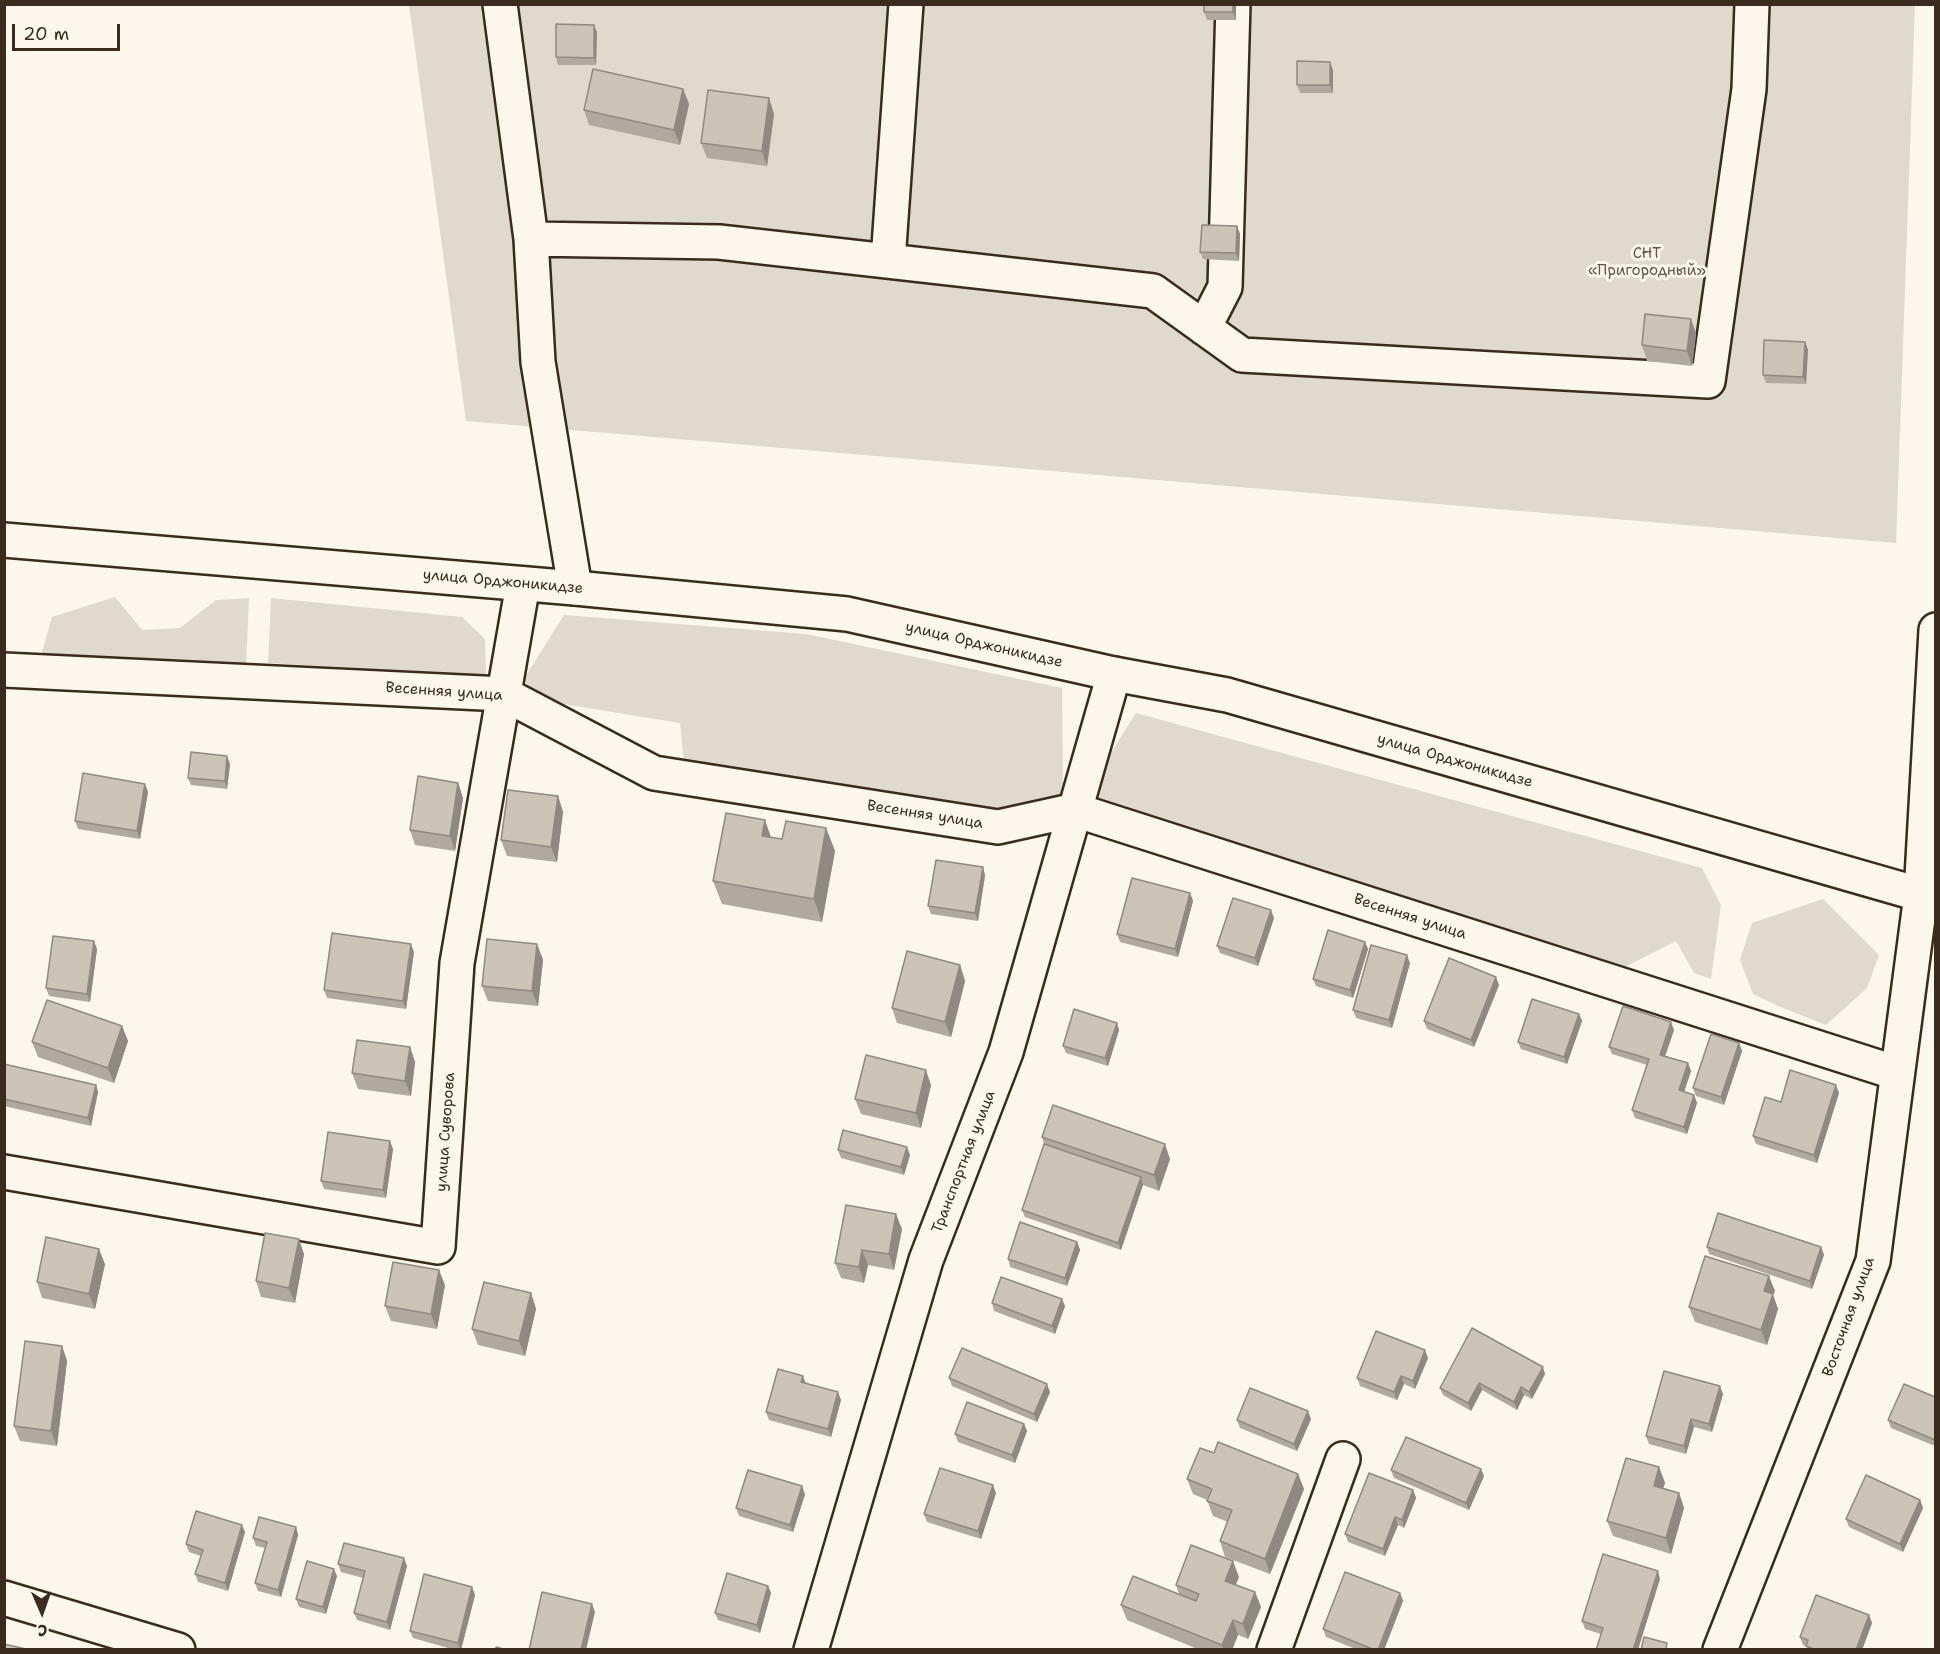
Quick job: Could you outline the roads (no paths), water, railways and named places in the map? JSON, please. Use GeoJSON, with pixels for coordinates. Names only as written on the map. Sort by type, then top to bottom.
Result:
{"type":"FeatureCollection","features":[{"type":"Feature","properties":{"kind":"street"},"geometry":{"type":"LineString","coordinates":[[500,4],[531,239],[538,362],[575,588]]}},
{"type":"Feature","properties":{"kind":"street"},"geometry":{"type":"LineString","coordinates":[[888,261],[906,4]]}},
{"type":"Feature","properties":{"kind":"street"},"geometry":{"type":"LineString","coordinates":[[1204,328],[1225,287],[1233,4]]}},
{"type":"Feature","properties":{"kind":"street"},"geometry":{"type":"LineString","coordinates":[[531,239],[720,242],[1153,291],[1242,355],[1708,381],[1749,89],[1752,4]]}},
{"type":"Feature","properties":{"kind":"street","name":"улица Орджоникидзе"},"geometry":{"type":"LineString","coordinates":[[5,548],[575,588],[847,614],[1114,674],[1227,695],[1928,897]]}},
{"type":"Feature","properties":{"kind":"street","name":"улица Суворова"},"geometry":{"type":"LineString","coordinates":[[4,1172],[438,1247],[457,963],[523,584]]}},
{"type":"Feature","properties":{"kind":"street","name":"Восточная улица"},"geometry":{"type":"LineString","coordinates":[[1720,1650],[1873,1261],[1897,1073],[1928,897],[1935,630]]}},
{"type":"Feature","properties":{"kind":"street","name":"Весенняя улица"},"geometry":{"type":"LineString","coordinates":[[4,670],[504,694],[654,773],[998,826],[1075,810],[1897,1073]]}},
{"type":"Feature","properties":{"kind":"street","name":"Транспортная улица"},"geometry":{"type":"LineString","coordinates":[[811,1650],[926,1260],[1006,1052],[1114,674]]}},
{"type":"Feature","properties":{"kind":"street"},"geometry":{"type":"LineString","coordinates":[[1274,1650],[1343,1459]]}},
{"type":"Feature","properties":{"kind":"street"},"geometry":{"type":"LineString","coordinates":[[4,1598],[178,1650]]}},
{"type":"Feature","properties":{"kind":"park label","name":"СНТ «Пригородный»"},"geometry":{"type":"Point","coordinates":[1647,262]}}]}
